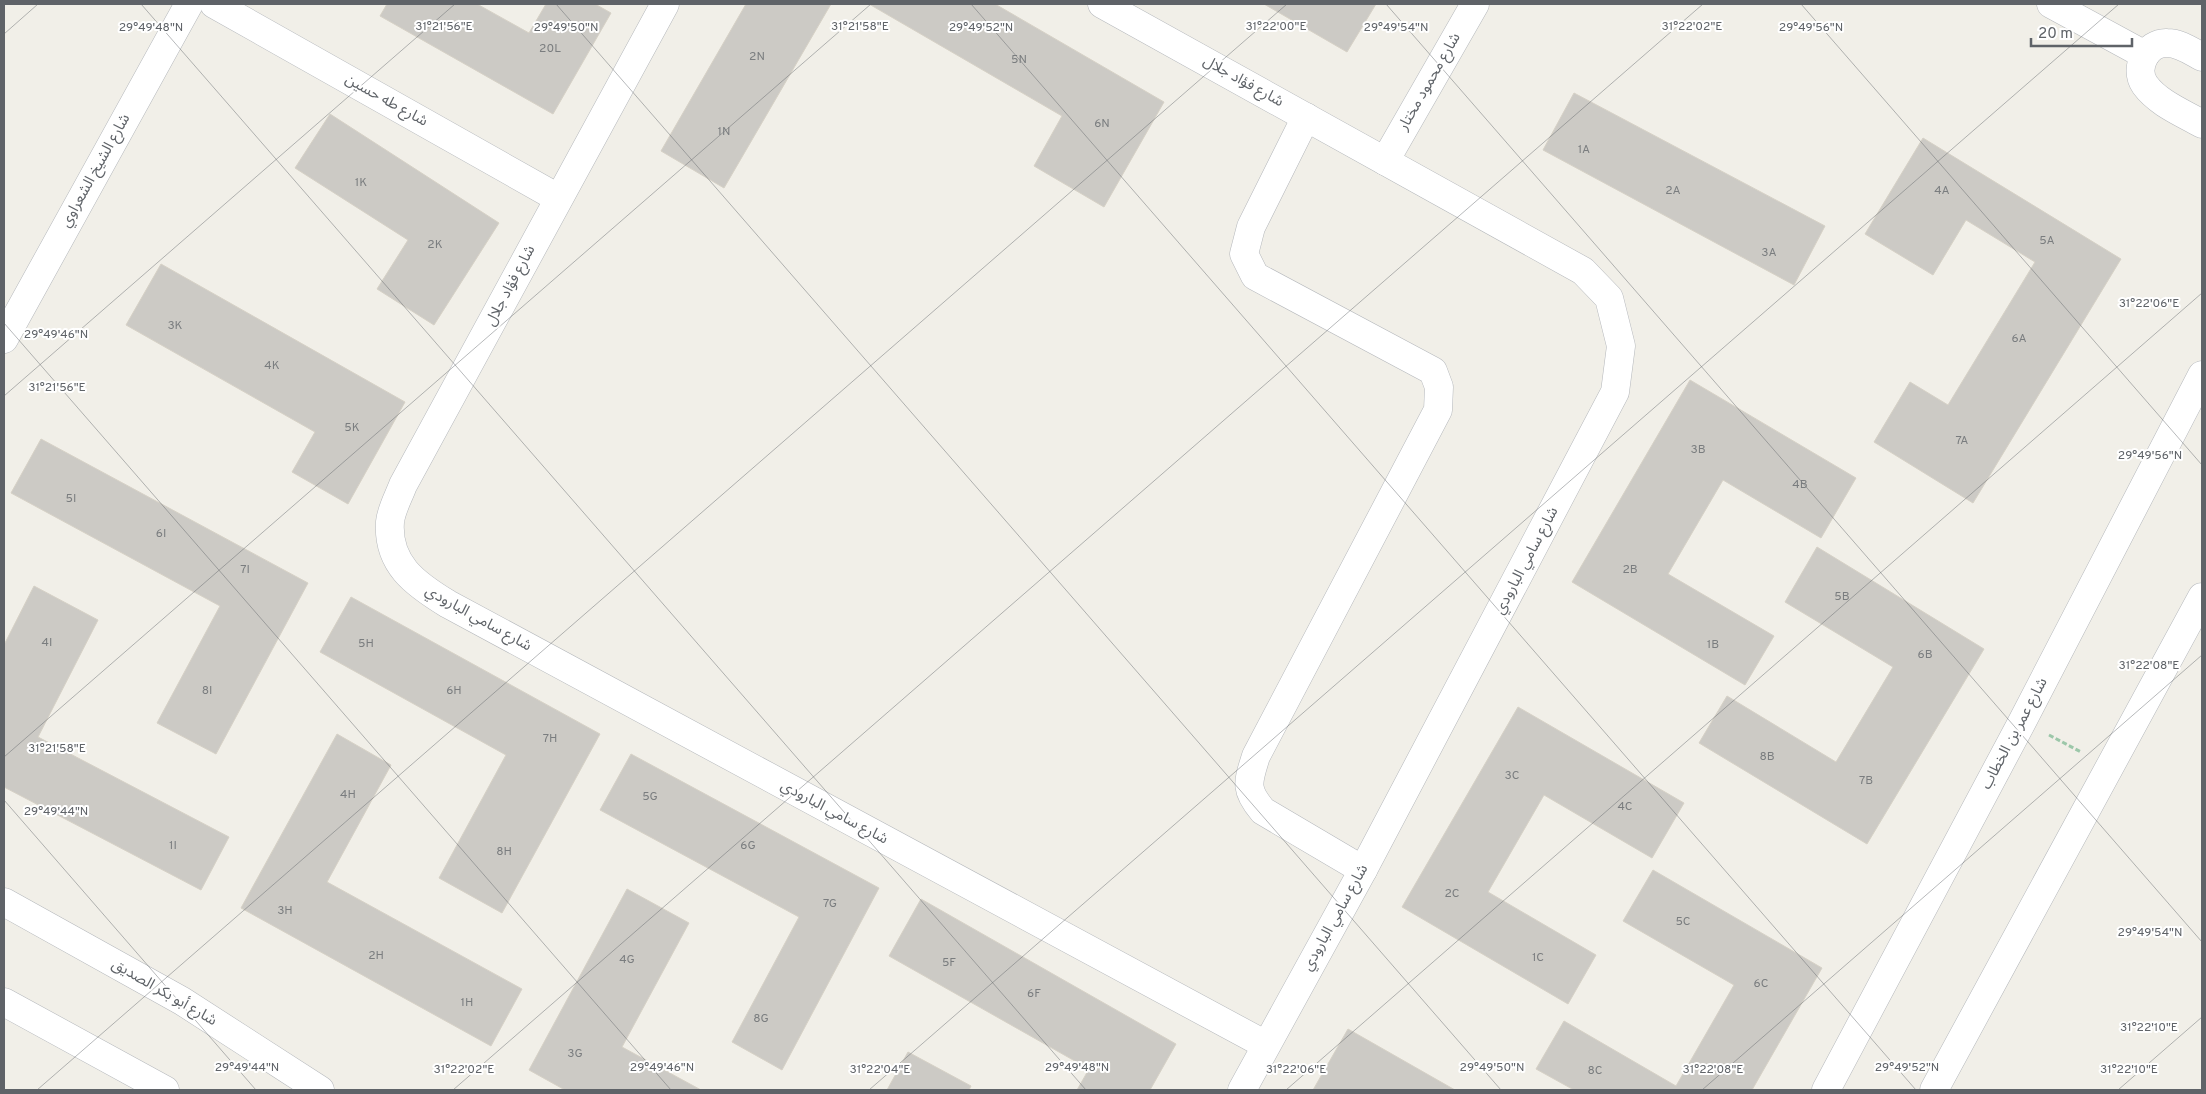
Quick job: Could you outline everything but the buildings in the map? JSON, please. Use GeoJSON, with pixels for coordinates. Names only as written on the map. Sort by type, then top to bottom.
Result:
{"type":"FeatureCollection","features":[{"type":"Feature","properties":{"kind":"street","name":"شارع الشيخ الشعراوي"},"geometry":{"type":"LineString","coordinates":[[4,339],[189,4]]}},
{"type":"Feature","properties":{"kind":"street","name":"شارع طه حسين"},"geometry":{"type":"LineString","coordinates":[[214,4],[558,198]]}},
{"type":"Feature","properties":{"kind":"street","name":"شارع فؤاد جلال"},"geometry":{"type":"LineString","coordinates":[[406,575],[391,546],[390,520],[403,486],[665,4]]}},
{"type":"Feature","properties":{"kind":"street","name":"شارع فؤاد جلال"},"geometry":{"type":"LineString","coordinates":[[1102,4],[1385,161]]}},
{"type":"Feature","properties":{"kind":"street","name":"شارع محمود مختار"},"geometry":{"type":"LineString","coordinates":[[1385,161],[1475,4]]}},
{"type":"Feature","properties":{"kind":"street"},"geometry":{"type":"LineString","coordinates":[[2051,4],[2145,55]]}},
{"type":"Feature","properties":{"kind":"street"},"geometry":{"type":"LineString","coordinates":[[2202,57],[2177,44],[2165,42],[2153,46],[2145,55],[2141,64],[2141,74],[2144,83],[2157,98],[2202,124]]}},
{"type":"Feature","properties":{"kind":"street"},"geometry":{"type":"LineString","coordinates":[[1306,117],[1251,227],[1244,254],[1255,276],[1433,371],[1439,387],[1438,410],[1256,756],[1248,782],[1252,799],[1263,811],[1363,870]]}},
{"type":"Feature","properties":{"kind":"street","name":"شارع سامي البارودي"},"geometry":{"type":"LineString","coordinates":[[1242,1090],[1363,870],[1615,392],[1621,346],[1609,298],[1583,271],[1385,161]]}},
{"type":"Feature","properties":{"kind":"street","name":"شارع عمر بن الخطاب"},"geometry":{"type":"LineString","coordinates":[[1826,1090],[2022,722],[2202,375]]}},
{"type":"Feature","properties":{"kind":"street","name":"شارع سامي البارودي"},"geometry":{"type":"LineString","coordinates":[[406,575],[424,590],[448,604],[1266,1045]]}},
{"type":"Feature","properties":{"kind":"street"},"geometry":{"type":"LineString","coordinates":[[1934,1090],[2202,597]]}},
{"type":"Feature","properties":{"kind":"street","name":"شارع أبو بكر الصديق"},"geometry":{"type":"LineString","coordinates":[[4,902],[182,1001],[320,1090]]}},
{"type":"Feature","properties":{"kind":"street"},"geometry":{"type":"LineString","coordinates":[[4,1002],[165,1090]]}},
{"type":"Feature","properties":{"kind":"path"},"geometry":{"type":"LineString","coordinates":[[2022,722],[2110,767]]}}]}
